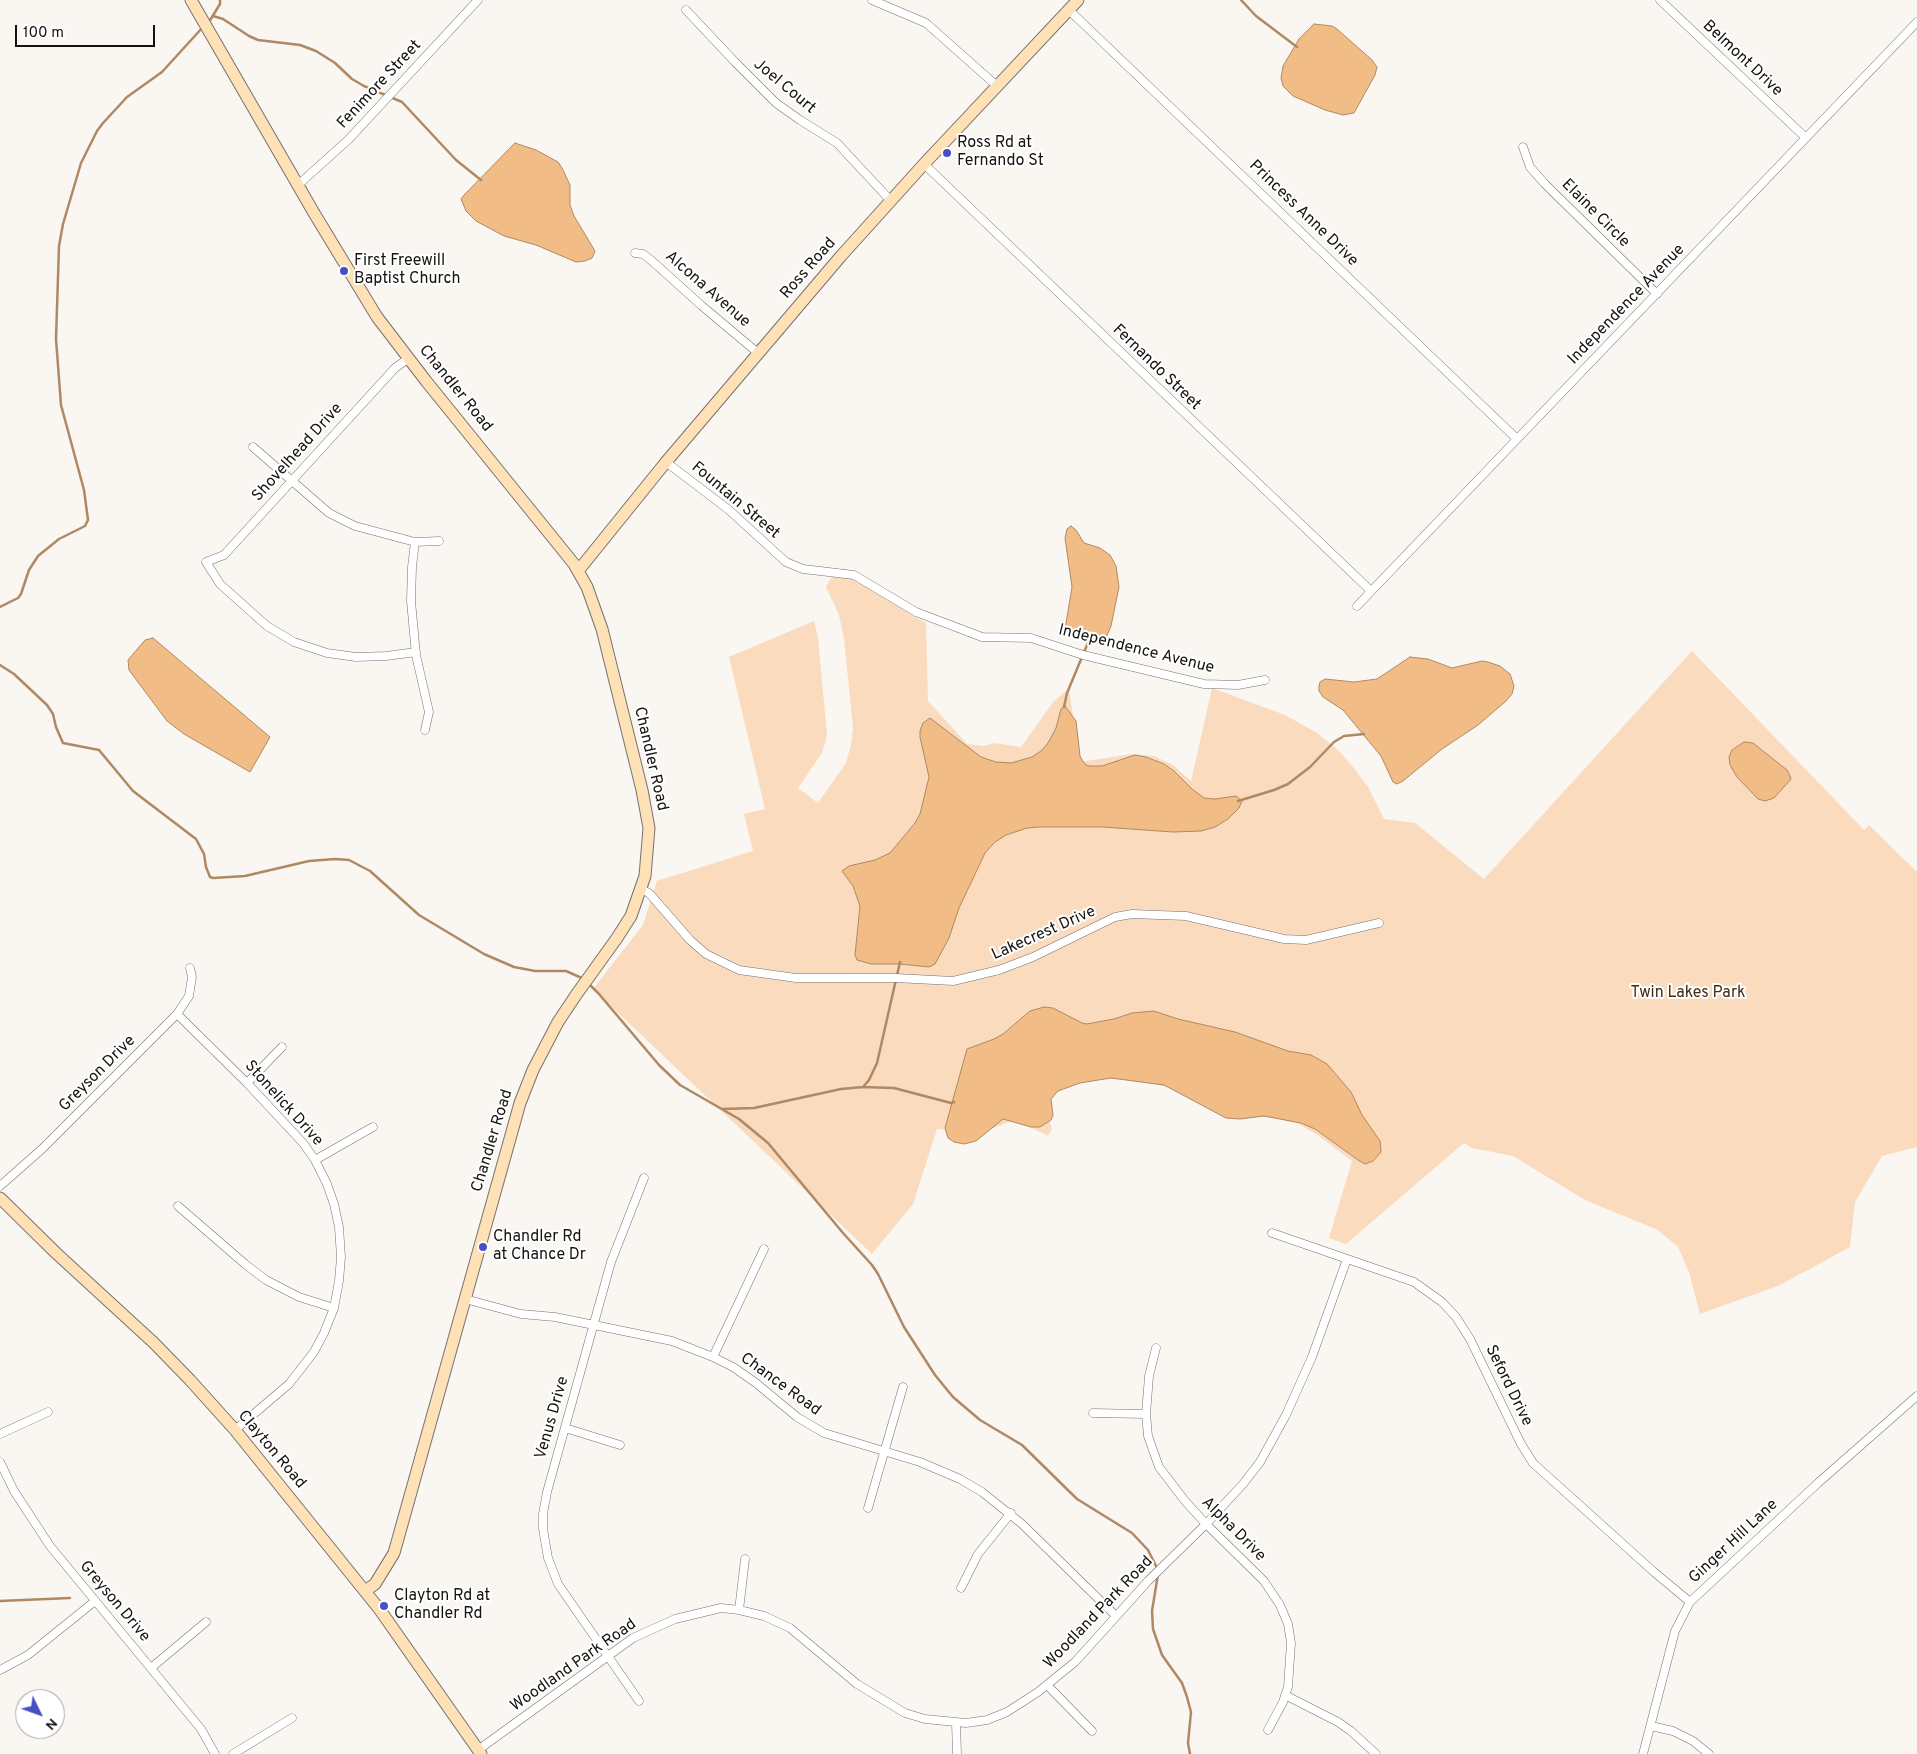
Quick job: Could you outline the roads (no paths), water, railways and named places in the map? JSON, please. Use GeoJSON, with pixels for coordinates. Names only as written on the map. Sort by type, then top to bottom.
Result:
{"type":"FeatureCollection","features":[{"type":"Feature","properties":{"kind":"street","name":"Chandler Road"},"geometry":{"type":"LineString","coordinates":[[192,0],[298,185],[377,316],[557,542],[574,564],[587,587],[602,629],[644,799],[649,828],[647,864],[641,889],[625,926],[568,1007],[533,1070],[516,1117],[394,1553],[374,1584],[365,1591]]}},
{"type":"Feature","properties":{"kind":"street","name":"Fenimore Street"},"geometry":{"type":"LineString","coordinates":[[298,185],[349,139],[478,0]]}},
{"type":"Feature","properties":{"kind":"street"},"geometry":{"type":"LineString","coordinates":[[872,0],[926,23],[997,86]]}},
{"type":"Feature","properties":{"kind":"street","name":"Ross Road"},"geometry":{"type":"LineString","coordinates":[[578,571],[666,462],[890,200],[1078,0]]}},
{"type":"Feature","properties":{"kind":"street","name":"Belmont Drive"},"geometry":{"type":"LineString","coordinates":[[1660,0],[1806,138]]}},
{"type":"Feature","properties":{"kind":"street","name":"Joel Court"},"geometry":{"type":"LineString","coordinates":[[686,10],[776,102],[836,143],[890,200]]}},
{"type":"Feature","properties":{"kind":"street","name":"Princess Anne Drive"},"geometry":{"type":"LineString","coordinates":[[1069,10],[1517,439]]}},
{"type":"Feature","properties":{"kind":"street","name":"Independence Avenue"},"geometry":{"type":"LineString","coordinates":[[1357,606],[1917,22]]}},
{"type":"Feature","properties":{"kind":"street","name":"Elaine Circle"},"geometry":{"type":"LineString","coordinates":[[1524,147],[1530,167],[1545,184],[1657,294]]}},
{"type":"Feature","properties":{"kind":"street","name":"Fernando Street"},"geometry":{"type":"LineString","coordinates":[[924,164],[1371,591]]}},
{"type":"Feature","properties":{"kind":"street","name":"Alcona Avenue"},"geometry":{"type":"LineString","coordinates":[[635,253],[643,254],[652,261],[758,353]]}},
{"type":"Feature","properties":{"kind":"street","name":"Shovelhead Drive"},"geometry":{"type":"LineString","coordinates":[[409,358],[395,368],[224,555],[206,562],[220,584],[267,626],[294,642],[327,653],[356,657],[416,652]]}},
{"type":"Feature","properties":{"kind":"street"},"geometry":{"type":"LineString","coordinates":[[253,447],[329,513],[355,526],[415,542],[439,541]]}},
{"type":"Feature","properties":{"kind":"street","name":"Fountain Street"},"geometry":{"type":"LineString","coordinates":[[666,462],[729,510],[786,562]]}},
{"type":"Feature","properties":{"kind":"street"},"geometry":{"type":"LineString","coordinates":[[415,542],[411,601],[416,652],[429,712],[425,730]]}},
{"type":"Feature","properties":{"kind":"street","name":"Independence Avenue"},"geometry":{"type":"LineString","coordinates":[[786,562],[803,569],[854,575],[916,612],[982,637],[1032,638],[1084,655],[1204,684],[1238,685],[1265,680]]}},
{"type":"Feature","properties":{"kind":"street","name":"Lakecrest Drive"},"geometry":{"type":"LineString","coordinates":[[641,889],[649,893],[699,949],[717,960],[739,970],[796,978],[896,978],[953,981],[999,970],[1033,957],[1115,917],[1132,914],[1186,916],[1284,940],[1306,940],[1379,923]]}},
{"type":"Feature","properties":{"kind":"street","name":"Greyson Drive"},"geometry":{"type":"LineString","coordinates":[[0,1186],[42,1149],[177,1014],[189,996],[192,977],[190,968]]}},
{"type":"Feature","properties":{"kind":"street","name":"Stonelick Drive"},"geometry":{"type":"LineString","coordinates":[[177,1014],[288,1126],[316,1160],[334,1204],[339,1227],[341,1257],[334,1308],[321,1339],[302,1368],[274,1398],[235,1430]]}},
{"type":"Feature","properties":{"kind":"street"},"geometry":{"type":"LineString","coordinates":[[247,1083],[282,1047]]}},
{"type":"Feature","properties":{"kind":"street"},"geometry":{"type":"LineString","coordinates":[[316,1160],[374,1127]]}},
{"type":"Feature","properties":{"kind":"street","name":"Venus Drive"},"geometry":{"type":"LineString","coordinates":[[639,1701],[558,1584],[548,1558],[543,1514],[545,1500],[615,1249],[644,1178]]}},
{"type":"Feature","properties":{"kind":"street","name":"Clayton Road"},"geometry":{"type":"LineString","coordinates":[[0,1198],[56,1253],[154,1343],[235,1430],[365,1591],[479,1752]]}},
{"type":"Feature","properties":{"kind":"street"},"geometry":{"type":"LineString","coordinates":[[178,1206],[244,1264],[266,1280],[289,1293],[334,1308]]}},
{"type":"Feature","properties":{"kind":"street","name":"Seford Drive"},"geometry":{"type":"LineString","coordinates":[[1272,1233],[1414,1282],[1428,1291],[1456,1317],[1470,1340],[1520,1444],[1534,1463],[1654,1572],[1690,1602]]}},
{"type":"Feature","properties":{"kind":"street"},"geometry":{"type":"LineString","coordinates":[[713,1357],[764,1249]]}},
{"type":"Feature","properties":{"kind":"street","name":"Woodland Park Road"},"geometry":{"type":"LineString","coordinates":[[479,1752],[633,1638],[675,1618],[721,1608],[764,1616],[790,1628],[857,1684],[898,1710],[916,1717],[956,1722],[976,1722],[998,1716],[1038,1692],[1075,1662],[1116,1616],[1243,1484],[1266,1453],[1286,1414],[1312,1357],[1347,1259]]}},
{"type":"Feature","properties":{"kind":"street","name":"Chance Road"},"geometry":{"type":"LineString","coordinates":[[465,1299],[521,1314],[555,1317],[672,1341],[713,1357],[733,1367],[756,1383],[790,1412],[824,1433],[920,1462],[960,1479],[982,1492],[1011,1513],[1116,1616]]}},
{"type":"Feature","properties":{"kind":"street","name":"Alpha Drive"},"geometry":{"type":"LineString","coordinates":[[1156,1348],[1149,1376],[1146,1414],[1148,1436],[1159,1466],[1185,1501],[1264,1581],[1280,1605],[1288,1624],[1292,1643],[1288,1687],[1268,1730]]}},
{"type":"Feature","properties":{"kind":"street"},"geometry":{"type":"LineString","coordinates":[[868,1508],[903,1387]]}},
{"type":"Feature","properties":{"kind":"street","name":"Ginger Hill Lane"},"geometry":{"type":"LineString","coordinates":[[1643,1754],[1675,1631],[1690,1602],[1825,1477],[1917,1396]]}},
{"type":"Feature","properties":{"kind":"street"},"geometry":{"type":"LineString","coordinates":[[0,1434],[48,1412]]}},
{"type":"Feature","properties":{"kind":"street"},"geometry":{"type":"LineString","coordinates":[[1092,1413],[1146,1414]]}},
{"type":"Feature","properties":{"kind":"street"},"geometry":{"type":"LineString","coordinates":[[565,1428],[620,1445]]}},
{"type":"Feature","properties":{"kind":"street","name":"Greyson Drive"},"geometry":{"type":"LineString","coordinates":[[0,1462],[14,1491],[50,1546],[201,1729],[215,1754]]}},
{"type":"Feature","properties":{"kind":"street"},"geometry":{"type":"LineString","coordinates":[[961,1588],[978,1554],[1011,1513]]}},
{"type":"Feature","properties":{"kind":"street"},"geometry":{"type":"LineString","coordinates":[[739,1610],[745,1559]]}},
{"type":"Feature","properties":{"kind":"street"},"geometry":{"type":"LineString","coordinates":[[0,1670],[28,1655],[95,1602]]}},
{"type":"Feature","properties":{"kind":"street"},"geometry":{"type":"LineString","coordinates":[[151,1668],[206,1622]]}},
{"type":"Feature","properties":{"kind":"street"},"geometry":{"type":"LineString","coordinates":[[1047,1685],[1092,1731]]}},
{"type":"Feature","properties":{"kind":"street"},"geometry":{"type":"LineString","coordinates":[[1285,1695],[1338,1722],[1376,1754]]}},
{"type":"Feature","properties":{"kind":"street"},"geometry":{"type":"LineString","coordinates":[[233,1754],[292,1718]]}},
{"type":"Feature","properties":{"kind":"street"},"geometry":{"type":"LineString","coordinates":[[956,1722],[957,1754]]}},
{"type":"Feature","properties":{"kind":"street"},"geometry":{"type":"LineString","coordinates":[[1651,1726],[1680,1734],[1693,1741],[1709,1754]]}},
{"type":"Feature","properties":{"kind":"waterway"},"geometry":{"type":"LineString","coordinates":[[209,22],[220,4],[220,0]]}},
{"type":"Feature","properties":{"kind":"waterway"},"geometry":{"type":"LineString","coordinates":[[1241,0],[1256,16],[1297,47]]}},
{"type":"Feature","properties":{"kind":"waterway"},"geometry":{"type":"LineString","coordinates":[[213,16],[223,19],[258,40],[300,45],[316,51],[335,63],[352,79],[402,102],[456,160],[481,180]]}},
{"type":"Feature","properties":{"kind":"waterway"},"geometry":{"type":"LineString","coordinates":[[0,607],[18,598],[21,594],[29,570],[38,556],[59,539],[85,526],[88,520],[84,490],[61,405],[56,339],[59,246],[63,224],[81,163],[103,123],[127,97],[162,72],[203,27]]}},
{"type":"Feature","properties":{"kind":"waterway"},"geometry":{"type":"LineString","coordinates":[[1064,707],[1067,693],[1092,633]]}},
{"type":"Feature","properties":{"kind":"waterway"},"geometry":{"type":"LineString","coordinates":[[0,665],[14,674],[47,705],[53,714],[63,743],[99,750],[133,791],[196,839],[204,854],[210,877],[245,876],[309,861],[349,860],[370,871],[419,915],[484,954],[514,967],[535,971],[566,971],[584,979]]}},
{"type":"Feature","properties":{"kind":"waterway"},"geometry":{"type":"LineString","coordinates":[[1238,801],[1288,784],[1310,767],[1334,742],[1344,736],[1364,734]]}},
{"type":"Feature","properties":{"kind":"waterway"},"geometry":{"type":"LineString","coordinates":[[863,1087],[869,1080],[877,1063],[900,962]]}},
{"type":"Feature","properties":{"kind":"waterway"},"geometry":{"type":"LineString","coordinates":[[588,983],[659,1065],[680,1085],[739,1119],[768,1143],[872,1265],[904,1327],[935,1375],[953,1397],[980,1420],[1022,1445],[1077,1499],[1132,1533],[1148,1550],[1157,1568]]}},
{"type":"Feature","properties":{"kind":"waterway"},"geometry":{"type":"LineString","coordinates":[[722,1109],[754,1108],[841,1089],[863,1087],[894,1088],[951,1103],[954,1102]]}},
{"type":"Feature","properties":{"kind":"waterway"},"geometry":{"type":"LineString","coordinates":[[1158,1574],[1152,1611],[1153,1629],[1162,1655],[1182,1683],[1187,1697],[1191,1712],[1188,1743],[1190,1754]]}},
{"type":"Feature","properties":{"kind":"waterway"},"geometry":{"type":"LineString","coordinates":[[0,1601],[70,1598]]}},
{"type":"Feature","properties":{"kind":"place","name":"Ross Rd at Fernando St"},"geometry":{"type":"Point","coordinates":[947,153]}},
{"type":"Feature","properties":{"kind":"place","name":"First Freewill Baptist Church"},"geometry":{"type":"Point","coordinates":[344,271]}},
{"type":"Feature","properties":{"kind":"place","name":"Chandler Rd at Chance Dr"},"geometry":{"type":"Point","coordinates":[483,1247]}},
{"type":"Feature","properties":{"kind":"place","name":"Clayton Rd at Chandler Rd"},"geometry":{"type":"Point","coordinates":[384,1606]}},
{"type":"Feature","properties":{"kind":"park label","name":"Twin Lakes Park"},"geometry":{"type":"Point","coordinates":[1688,994]}}]}
